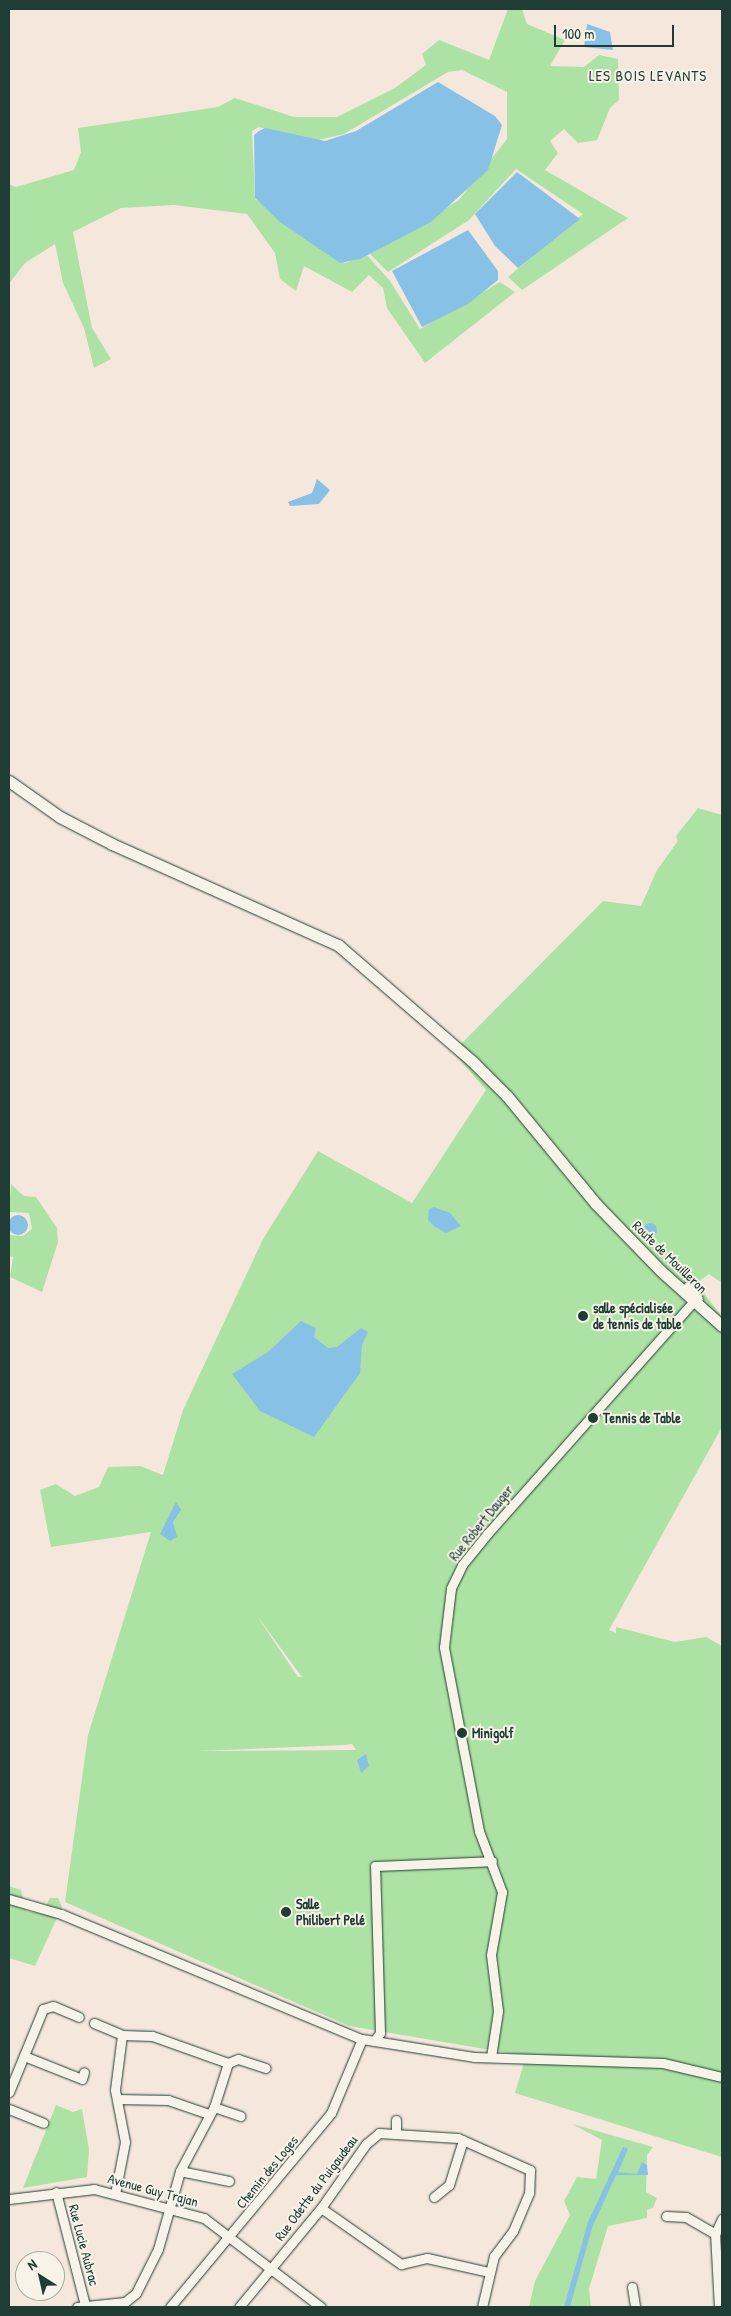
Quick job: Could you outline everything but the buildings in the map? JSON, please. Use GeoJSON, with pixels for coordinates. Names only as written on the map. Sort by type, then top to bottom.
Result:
{"type":"FeatureCollection","features":[{"type":"Feature","properties":{"kind":"street"},"geometry":{"type":"LineString","coordinates":[[9,781],[60,816],[112,844],[338,945],[507,1096],[615,1224]]}},
{"type":"Feature","properties":{"kind":"street","name":"Route de Mouilleron"},"geometry":{"type":"LineString","coordinates":[[615,1224],[722,1316]]}},
{"type":"Feature","properties":{"kind":"street","name":"Route de Mouilleron"},"geometry":{"type":"LineString","coordinates":[[615,1224],[722,1326]]}},
{"type":"Feature","properties":{"kind":"street"},"geometry":{"type":"LineString","coordinates":[[688,1286],[695,1300],[722,1321]]}},
{"type":"Feature","properties":{"kind":"street","name":"Rue Robert Dauger"},"geometry":{"type":"LineString","coordinates":[[491,2057],[498,2011],[491,1955],[502,1906],[492,1862],[479,1832],[444,1647],[451,1588],[462,1564],[488,1533],[695,1300]]}},
{"type":"Feature","properties":{"kind":"street"},"geometry":{"type":"LineString","coordinates":[[374,2041],[380,2033],[375,1866],[492,1862]]}},
{"type":"Feature","properties":{"kind":"street"},"geometry":{"type":"LineString","coordinates":[[9,1898],[61,1914],[362,2039],[491,2057],[663,2063],[722,2077]]}},
{"type":"Feature","properties":{"kind":"street"},"geometry":{"type":"LineString","coordinates":[[9,2092],[43,2010],[53,2006],[79,2017]]}},
{"type":"Feature","properties":{"kind":"street"},"geometry":{"type":"LineString","coordinates":[[94,2023],[122,2035],[152,2036],[228,2063],[238,2059],[266,2068]]}},
{"type":"Feature","properties":{"kind":"street"},"geometry":{"type":"LineString","coordinates":[[115,2194],[125,2142],[118,2099],[122,2035]]}},
{"type":"Feature","properties":{"kind":"street","name":"Chemin des Loges"},"geometry":{"type":"LineString","coordinates":[[170,2307],[232,2236],[331,2113],[362,2039]]}},
{"type":"Feature","properties":{"kind":"street"},"geometry":{"type":"LineString","coordinates":[[24,2056],[82,2079],[84,2072]]}},
{"type":"Feature","properties":{"kind":"street"},"geometry":{"type":"LineString","coordinates":[[81,2306],[125,2302],[136,2293],[158,2249],[180,2171],[212,2111],[228,2063]]}},
{"type":"Feature","properties":{"kind":"street"},"geometry":{"type":"LineString","coordinates":[[118,2099],[168,2100],[240,2116]]}},
{"type":"Feature","properties":{"kind":"street"},"geometry":{"type":"LineString","coordinates":[[9,2109],[43,2123]]}},
{"type":"Feature","properties":{"kind":"street"},"geometry":{"type":"LineString","coordinates":[[396,2120],[396,2134]]}},
{"type":"Feature","properties":{"kind":"street","name":"Rue Odette du Puigaudeau"},"geometry":{"type":"LineString","coordinates":[[240,2307],[321,2208],[328,2191],[372,2137],[396,2134],[463,2140],[524,2165],[532,2176],[513,2231],[494,2256],[482,2307]]}},
{"type":"Feature","properties":{"kind":"street"},"geometry":{"type":"LineString","coordinates":[[434,2197],[449,2185],[463,2140]]}},
{"type":"Feature","properties":{"kind":"street"},"geometry":{"type":"LineString","coordinates":[[180,2171],[229,2181]]}},
{"type":"Feature","properties":{"kind":"street","name":"Avenue Guy Trajan"},"geometry":{"type":"LineString","coordinates":[[9,2199],[94,2188],[204,2218],[232,2236],[321,2307]]}},
{"type":"Feature","properties":{"kind":"street","name":"Rue Lucie Aubrac"},"geometry":{"type":"LineString","coordinates":[[56,2192],[81,2306]]}},
{"type":"Feature","properties":{"kind":"street"},"geometry":{"type":"LineString","coordinates":[[321,2208],[401,2264],[427,2258],[489,2272]]}},
{"type":"Feature","properties":{"kind":"street"},"geometry":{"type":"LineString","coordinates":[[666,2216],[686,2217],[715,2234]]}},
{"type":"Feature","properties":{"kind":"street"},"geometry":{"type":"LineString","coordinates":[[719,2307],[715,2234],[722,2219]]}},
{"type":"Feature","properties":{"kind":"street"},"geometry":{"type":"LineString","coordinates":[[632,2287],[634,2307]]}},
{"type":"Feature","properties":{"kind":"green space"},"geometry":{"type":"Polygon","coordinates":[[[508,9],[522,9],[527,24],[565,40],[550,66],[584,67],[599,55],[618,59],[619,100],[610,108],[597,140],[578,143],[564,129],[550,141],[558,153],[545,170],[628,218],[522,290],[508,277],[583,214],[516,169],[469,220],[388,272],[370,254],[459,200],[507,139],[507,92],[462,70],[448,72],[344,134],[314,141],[259,127],[252,131],[255,199],[345,263],[367,255],[390,281],[420,329],[500,282],[515,292],[425,363],[387,308],[383,288],[369,275],[352,292],[304,266],[296,291],[280,279],[275,253],[247,214],[174,205],[121,208],[73,232],[92,328],[111,359],[94,368],[84,328],[63,283],[55,244],[25,263],[9,284],[9,184],[16,187],[74,170],[81,152],[78,128],[218,107],[235,98],[294,117],[337,117],[395,88],[426,65],[422,54],[439,40],[489,60],[508,9]]]}},
{"type":"Feature","properties":{"kind":"green space"},"geometry":{"type":"Polygon","coordinates":[[[698,808],[722,815],[722,1283],[709,1274],[698,1282],[692,1277],[722,1317],[722,1427],[609,1630],[616,1633],[616,1627],[675,1642],[706,1637],[722,1646],[722,2157],[515,2093],[526,2056],[349,2026],[65,1902],[88,1735],[151,1532],[51,1547],[40,1490],[56,1484],[75,1496],[99,1487],[108,1467],[140,1466],[163,1475],[183,1410],[263,1239],[318,1151],[412,1203],[486,1090],[453,1052],[603,901],[641,906],[657,870],[678,841],[676,836],[698,808]],[[255,1613],[298,1677],[302,1677],[255,1613]],[[352,1744],[345,1745],[198,1751],[356,1750],[352,1744]]]}},
{"type":"Feature","properties":{"kind":"green space"},"geometry":{"type":"Polygon","coordinates":[[[11,1184],[24,1196],[36,1197],[57,1228],[58,1242],[42,1292],[10,1277],[13,1257],[9,1256],[9,1235],[23,1236],[32,1229],[29,1213],[9,1212],[11,1184]]]}},
{"type":"Feature","properties":{"kind":"green space"},"geometry":{"type":"Polygon","coordinates":[[[9,1886],[21,1890],[26,1911],[42,1914],[50,1898],[58,1898],[62,1907],[35,1966],[9,1958],[9,1886]]]}},
{"type":"Feature","properties":{"kind":"green space"},"geometry":{"type":"Polygon","coordinates":[[[56,2105],[73,2112],[82,2109],[89,2150],[87,2177],[23,2188],[56,2105]]]}},
{"type":"Feature","properties":{"kind":"green space"},"geometry":{"type":"Polygon","coordinates":[[[572,2124],[653,2147],[647,2155],[646,2192],[657,2198],[653,2208],[647,2210],[647,2218],[608,2226],[589,2289],[591,2307],[529,2307],[535,2281],[570,2215],[564,2201],[577,2177],[596,2179],[602,2140],[572,2124]]]}},
{"type":"Feature","properties":{"kind":"water"},"geometry":{"type":"Polygon","coordinates":[[[587,24],[610,32],[613,50],[584,47],[587,24]]]}},
{"type":"Feature","properties":{"kind":"water"},"geometry":{"type":"Polygon","coordinates":[[[438,82],[495,116],[502,125],[488,170],[431,222],[360,259],[340,263],[280,222],[255,198],[254,135],[259,131],[265,128],[325,141],[356,131],[438,82]]]}},
{"type":"Feature","properties":{"kind":"water"},"geometry":{"type":"Polygon","coordinates":[[[517,172],[580,219],[518,268],[495,246],[475,214],[517,172]]]}},
{"type":"Feature","properties":{"kind":"water"},"geometry":{"type":"Polygon","coordinates":[[[468,230],[498,271],[498,280],[468,304],[422,327],[392,271],[468,230]]]}},
{"type":"Feature","properties":{"kind":"water"},"geometry":{"type":"Polygon","coordinates":[[[317,479],[330,490],[319,504],[290,506],[288,502],[312,493],[317,479]]]}},
{"type":"Feature","properties":{"kind":"water"},"geometry":{"type":"Polygon","coordinates":[[[434,1207],[450,1213],[461,1226],[446,1233],[434,1226],[428,1220],[429,1209],[434,1207]]]}},
{"type":"Feature","properties":{"kind":"water"},"geometry":{"type":"Polygon","coordinates":[[[14,1215],[22,1215],[28,1221],[28,1229],[22,1235],[14,1235],[8,1229],[8,1221],[14,1215]]]}},
{"type":"Feature","properties":{"kind":"water"},"geometry":{"type":"Polygon","coordinates":[[[647,1223],[653,1223],[657,1230],[653,1237],[647,1237],[643,1233],[643,1227],[647,1223]]]}},
{"type":"Feature","properties":{"kind":"water"},"geometry":{"type":"Polygon","coordinates":[[[301,1321],[316,1328],[314,1337],[328,1348],[337,1347],[361,1328],[368,1332],[362,1345],[360,1373],[314,1437],[260,1411],[232,1374],[268,1352],[301,1321]]]}},
{"type":"Feature","properties":{"kind":"water"},"geometry":{"type":"Polygon","coordinates":[[[176,1502],[181,1510],[173,1522],[177,1537],[170,1541],[160,1534],[176,1502]]]}},
{"type":"Feature","properties":{"kind":"water"},"geometry":{"type":"Polygon","coordinates":[[[366,1754],[369,1766],[361,1773],[357,1760],[366,1754]]]}},
{"type":"Feature","properties":{"kind":"water"},"geometry":{"type":"Polygon","coordinates":[[[623,2147],[628,2149],[618,2172],[637,2174],[642,2162],[647,2165],[648,2175],[616,2175],[592,2228],[570,2307],[564,2307],[588,2222],[623,2147]]]}},
{"type":"Feature","properties":{"kind":"place","name":"salle spécialisée de tennis de table"},"geometry":{"type":"Point","coordinates":[583,1316]}},
{"type":"Feature","properties":{"kind":"place","name":"Tennis de Table"},"geometry":{"type":"Point","coordinates":[593,1418]}},
{"type":"Feature","properties":{"kind":"place","name":"Minigolf"},"geometry":{"type":"Point","coordinates":[462,1733]}},
{"type":"Feature","properties":{"kind":"place","name":"Salle Philibert Pelé"},"geometry":{"type":"Point","coordinates":[286,1912]}},
{"type":"Feature","properties":{"kind":"district","name":"LES BOIS LEVANTS"},"geometry":{"type":"Point","coordinates":[648,76]}}]}
